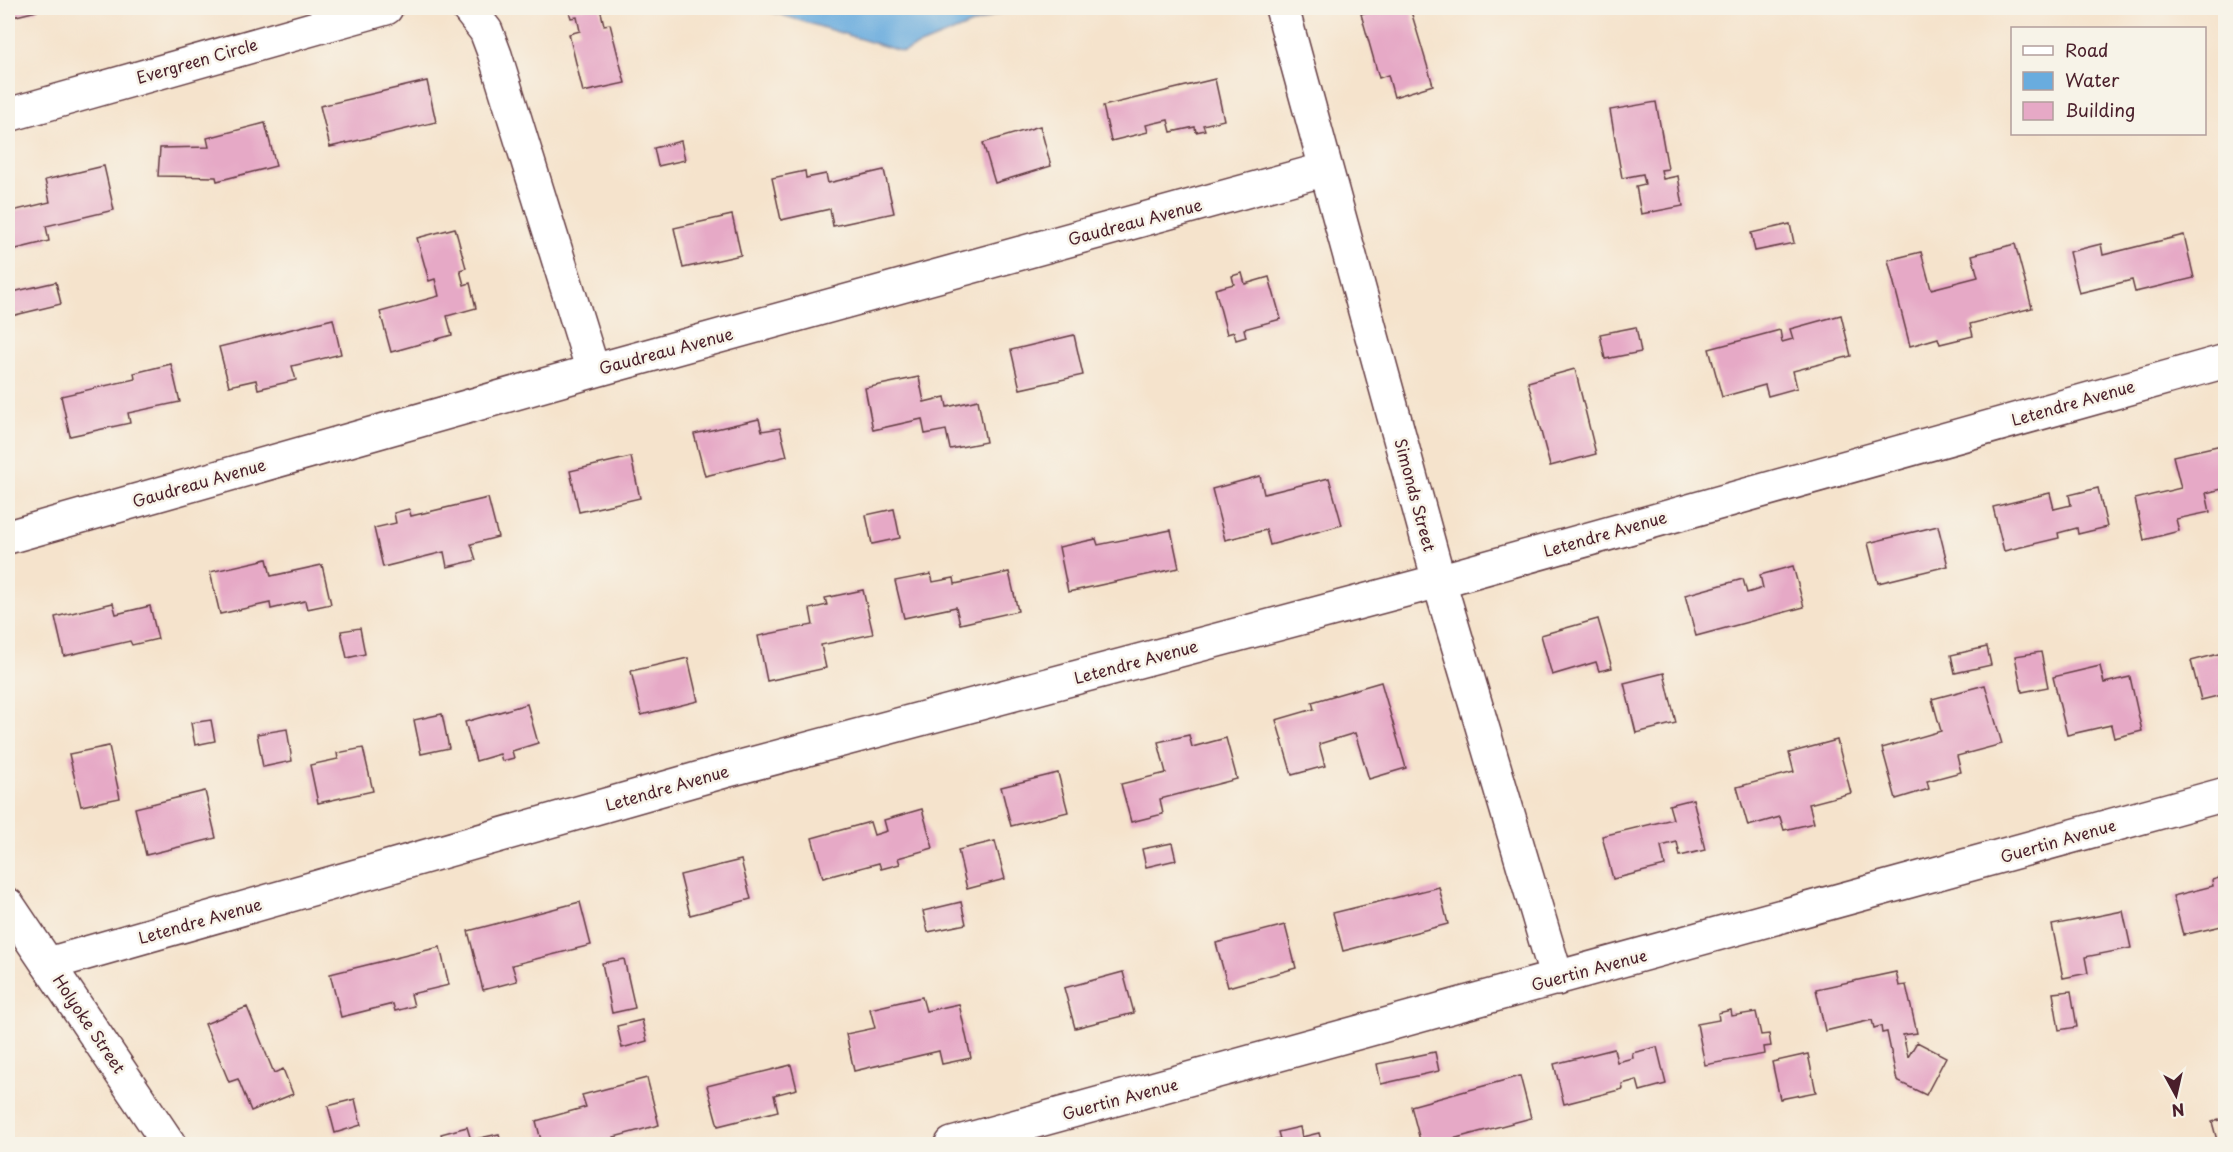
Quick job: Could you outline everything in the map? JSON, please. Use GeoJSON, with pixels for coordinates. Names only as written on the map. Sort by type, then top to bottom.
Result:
{"type":"FeatureCollection","features":[{"type":"Feature","properties":{"kind":"street","name":"Evergreen Circle"},"geometry":{"type":"LineString","coordinates":[[8,115],[386,8]]}},
{"type":"Feature","properties":{"kind":"street"},"geometry":{"type":"LineString","coordinates":[[468,8],[486,31],[495,55],[593,371]]}},
{"type":"Feature","properties":{"kind":"street","name":"Simonds Street"},"geometry":{"type":"LineString","coordinates":[[1282,8],[1439,581],[1557,979]]}},
{"type":"Feature","properties":{"kind":"street","name":"Gaudreau Avenue"},"geometry":{"type":"LineString","coordinates":[[8,537],[593,371],[1326,169]]}},
{"type":"Feature","properties":{"kind":"street","name":"Letendre Avenue"},"geometry":{"type":"LineString","coordinates":[[48,964],[725,771],[1439,581],[2226,361]]}},
{"type":"Feature","properties":{"kind":"street","name":"Guertin Avenue"},"geometry":{"type":"LineString","coordinates":[[952,1144],[2226,794]]}},
{"type":"Feature","properties":{"kind":"street","name":"Holyoke Street"},"geometry":{"type":"LineString","coordinates":[[8,905],[169,1144]]}},
{"type":"Feature","properties":{"kind":"water"},"geometry":{"type":"Polygon","coordinates":[[[759,8],[1012,8],[903,52],[759,8]]]}},
{"type":"Feature","properties":{"kind":"building"},"geometry":{"type":"Polygon","coordinates":[[[8,8],[36,8],[37,11],[8,18],[8,8]]]}},
{"type":"Feature","properties":{"kind":"building"},"geometry":{"type":"Polygon","coordinates":[[[568,8],[600,8],[604,25],[610,24],[625,83],[583,92],[569,34],[580,31],[577,17],[571,18],[568,8]]]}},
{"type":"Feature","properties":{"kind":"building"},"geometry":{"type":"Polygon","coordinates":[[[1365,8],[1410,8],[1433,85],[1394,97],[1388,75],[1379,78],[1361,14],[1366,12],[1365,8]]]}},
{"type":"Feature","properties":{"kind":"building"},"geometry":{"type":"Polygon","coordinates":[[[1215,79],[1224,120],[1203,125],[1205,130],[1196,132],[1195,127],[1171,132],[1168,120],[1146,125],[1148,132],[1111,141],[1103,106],[1215,79]]]}},
{"type":"Feature","properties":{"kind":"building"},"geometry":{"type":"Polygon","coordinates":[[[427,81],[436,122],[330,147],[320,106],[427,81]]]}},
{"type":"Feature","properties":{"kind":"building"},"geometry":{"type":"Polygon","coordinates":[[[1656,102],[1668,169],[1661,170],[1663,179],[1678,176],[1683,206],[1641,214],[1636,186],[1645,184],[1643,174],[1622,178],[1610,110],[1656,102]]]}},
{"type":"Feature","properties":{"kind":"building"},"geometry":{"type":"Polygon","coordinates":[[[265,123],[276,166],[217,181],[216,177],[158,176],[160,148],[209,147],[207,138],[265,123]]]}},
{"type":"Feature","properties":{"kind":"building"},"geometry":{"type":"Polygon","coordinates":[[[1040,126],[1051,166],[995,183],[983,143],[1040,126]]]}},
{"type":"Feature","properties":{"kind":"building"},"geometry":{"type":"Polygon","coordinates":[[[681,141],[685,160],[658,166],[654,148],[681,141]]]}},
{"type":"Feature","properties":{"kind":"building"},"geometry":{"type":"Polygon","coordinates":[[[104,166],[114,210],[46,226],[49,241],[12,250],[8,232],[8,212],[50,202],[45,180],[104,166]]]}},
{"type":"Feature","properties":{"kind":"building"},"geometry":{"type":"Polygon","coordinates":[[[884,170],[894,213],[833,226],[830,209],[781,220],[772,178],[805,171],[806,178],[826,174],[828,183],[884,170]]]}},
{"type":"Feature","properties":{"kind":"building"},"geometry":{"type":"Polygon","coordinates":[[[732,215],[741,255],[683,268],[674,228],[732,215]]]}},
{"type":"Feature","properties":{"kind":"building"},"geometry":{"type":"Polygon","coordinates":[[[1790,224],[1794,243],[1755,251],[1751,233],[1790,224]]]}},
{"type":"Feature","properties":{"kind":"building"},"geometry":{"type":"Polygon","coordinates":[[[455,228],[466,268],[460,270],[464,285],[470,283],[476,308],[447,316],[452,335],[391,352],[380,312],[439,296],[435,279],[429,281],[417,238],[455,228]]]}},
{"type":"Feature","properties":{"kind":"building"},"geometry":{"type":"Polygon","coordinates":[[[2184,235],[2194,278],[2135,292],[2132,280],[2079,293],[2069,252],[2101,244],[2103,255],[2184,235]]]}},
{"type":"Feature","properties":{"kind":"building"},"geometry":{"type":"Polygon","coordinates":[[[2015,244],[2032,308],[1970,324],[1973,336],[1940,344],[1938,338],[1910,346],[1888,260],[1921,252],[1931,289],[1978,277],[1972,255],[2015,244]]]}},
{"type":"Feature","properties":{"kind":"building"},"geometry":{"type":"Polygon","coordinates":[[[1242,273],[1245,284],[1269,277],[1281,319],[1244,329],[1246,337],[1236,340],[1234,332],[1227,334],[1215,289],[1234,284],[1232,276],[1242,273]]]}},
{"type":"Feature","properties":{"kind":"building"},"geometry":{"type":"Polygon","coordinates":[[[56,282],[61,304],[11,316],[8,293],[56,282]]]}},
{"type":"Feature","properties":{"kind":"building"},"geometry":{"type":"Polygon","coordinates":[[[1841,315],[1851,356],[1793,371],[1797,388],[1768,396],[1765,385],[1722,397],[1709,349],[1780,330],[1782,342],[1793,339],[1790,329],[1841,315]]]}},
{"type":"Feature","properties":{"kind":"building"},"geometry":{"type":"Polygon","coordinates":[[[333,319],[341,354],[292,366],[296,380],[258,389],[256,380],[229,386],[219,347],[333,319]]]}},
{"type":"Feature","properties":{"kind":"building"},"geometry":{"type":"Polygon","coordinates":[[[1636,327],[1641,352],[1605,359],[1600,334],[1636,327]]]}},
{"type":"Feature","properties":{"kind":"building"},"geometry":{"type":"Polygon","coordinates":[[[1074,335],[1083,375],[1020,389],[1011,350],[1074,335]]]}},
{"type":"Feature","properties":{"kind":"building"},"geometry":{"type":"Polygon","coordinates":[[[171,364],[180,402],[128,413],[130,423],[70,436],[61,396],[135,379],[134,373],[171,364]]]}},
{"type":"Feature","properties":{"kind":"building"},"geometry":{"type":"Polygon","coordinates":[[[1575,369],[1596,454],[1550,466],[1528,382],[1575,369]]]}},
{"type":"Feature","properties":{"kind":"building"},"geometry":{"type":"Polygon","coordinates":[[[919,377],[924,402],[945,397],[947,407],[978,400],[986,442],[950,449],[946,430],[925,434],[922,419],[873,430],[865,388],[919,377]]]}},
{"type":"Feature","properties":{"kind":"building"},"geometry":{"type":"Polygon","coordinates":[[[759,419],[762,431],[780,428],[787,456],[705,476],[694,434],[759,419]]]}},
{"type":"Feature","properties":{"kind":"building"},"geometry":{"type":"Polygon","coordinates":[[[2226,444],[2226,488],[2206,493],[2210,512],[2176,519],[2179,531],[2144,540],[2135,499],[2181,488],[2173,456],[2226,444]]]}},
{"type":"Feature","properties":{"kind":"building"},"geometry":{"type":"Polygon","coordinates":[[[631,457],[640,498],[579,512],[570,471],[631,457]]]}},
{"type":"Feature","properties":{"kind":"building"},"geometry":{"type":"Polygon","coordinates":[[[1260,476],[1264,494],[1329,478],[1342,525],[1270,545],[1266,530],[1225,540],[1212,489],[1260,476]]]}},
{"type":"Feature","properties":{"kind":"building"},"geometry":{"type":"Polygon","coordinates":[[[2098,488],[2107,527],[2078,534],[2077,528],[2058,533],[2059,538],[2004,551],[1993,507],[2050,493],[2054,509],[2071,505],[2069,495],[2098,488]]]}},
{"type":"Feature","properties":{"kind":"building"},"geometry":{"type":"Polygon","coordinates":[[[488,498],[498,537],[471,544],[476,560],[447,567],[444,552],[383,567],[374,528],[396,523],[394,513],[409,509],[411,516],[488,498]]]}},
{"type":"Feature","properties":{"kind":"building"},"geometry":{"type":"Polygon","coordinates":[[[894,509],[900,538],[872,544],[866,515],[894,509]]]}},
{"type":"Feature","properties":{"kind":"building"},"geometry":{"type":"Polygon","coordinates":[[[1938,526],[1948,566],[1878,583],[1868,543],[1938,526]]]}},
{"type":"Feature","properties":{"kind":"building"},"geometry":{"type":"Polygon","coordinates":[[[1171,530],[1179,568],[1068,592],[1059,547],[1096,539],[1098,545],[1171,530]]]}},
{"type":"Feature","properties":{"kind":"building"},"geometry":{"type":"Polygon","coordinates":[[[267,559],[271,576],[322,565],[331,604],[307,609],[305,601],[271,609],[270,603],[220,614],[210,572],[267,559]]]}},
{"type":"Feature","properties":{"kind":"building"},"geometry":{"type":"Polygon","coordinates":[[[1793,566],[1804,607],[1696,636],[1685,595],[1743,579],[1747,593],[1763,588],[1760,575],[1793,566]]]}},
{"type":"Feature","properties":{"kind":"building"},"geometry":{"type":"Polygon","coordinates":[[[1009,572],[1018,611],[960,624],[956,607],[904,618],[895,581],[931,574],[933,582],[954,578],[955,584],[1009,572]]]}},
{"type":"Feature","properties":{"kind":"building"},"geometry":{"type":"Polygon","coordinates":[[[863,590],[873,634],[821,645],[826,668],[767,681],[758,636],[813,625],[810,609],[827,605],[825,598],[863,590]]]}},
{"type":"Feature","properties":{"kind":"building"},"geometry":{"type":"Polygon","coordinates":[[[113,603],[116,614],[150,606],[158,639],[132,645],[130,641],[64,656],[55,617],[113,603]]]}},
{"type":"Feature","properties":{"kind":"building"},"geometry":{"type":"Polygon","coordinates":[[[1598,619],[1612,668],[1599,671],[1596,662],[1552,675],[1541,635],[1598,619]]]}},
{"type":"Feature","properties":{"kind":"building"},"geometry":{"type":"Polygon","coordinates":[[[360,628],[365,654],[347,658],[341,631],[360,628]]]}},
{"type":"Feature","properties":{"kind":"building"},"geometry":{"type":"Polygon","coordinates":[[[1987,647],[1991,665],[1955,673],[1951,655],[1987,647]]]}},
{"type":"Feature","properties":{"kind":"building"},"geometry":{"type":"Polygon","coordinates":[[[2041,652],[2048,687],[2022,692],[2015,656],[2041,652]]]}},
{"type":"Feature","properties":{"kind":"building"},"geometry":{"type":"Polygon","coordinates":[[[2226,652],[2226,694],[2201,700],[2191,661],[2226,652]]]}},
{"type":"Feature","properties":{"kind":"building"},"geometry":{"type":"Polygon","coordinates":[[[688,658],[698,701],[641,715],[631,671],[688,658]]]}},
{"type":"Feature","properties":{"kind":"building"},"geometry":{"type":"Polygon","coordinates":[[[2100,666],[2104,683],[2130,677],[2142,731],[2114,738],[2111,725],[2067,735],[2053,677],[2100,666]]]}},
{"type":"Feature","properties":{"kind":"building"},"geometry":{"type":"Polygon","coordinates":[[[1664,673],[1676,723],[1636,733],[1624,683],[1664,673]]]}},
{"type":"Feature","properties":{"kind":"building"},"geometry":{"type":"Polygon","coordinates":[[[1381,682],[1406,768],[1369,779],[1355,733],[1319,744],[1325,766],[1292,775],[1276,720],[1314,709],[1312,702],[1381,682]]]}},
{"type":"Feature","properties":{"kind":"building"},"geometry":{"type":"Polygon","coordinates":[[[1985,685],[2002,744],[1957,756],[1961,772],[1927,781],[1929,789],[1896,799],[1882,748],[1941,731],[1932,699],[1985,685]]]}},
{"type":"Feature","properties":{"kind":"building"},"geometry":{"type":"Polygon","coordinates":[[[527,704],[538,743],[512,751],[514,758],[502,761],[500,754],[476,761],[465,722],[527,704]]]}},
{"type":"Feature","properties":{"kind":"building"},"geometry":{"type":"Polygon","coordinates":[[[442,714],[449,748],[421,754],[414,720],[442,714]]]}},
{"type":"Feature","properties":{"kind":"building"},"geometry":{"type":"Polygon","coordinates":[[[211,720],[215,741],[195,745],[191,723],[211,720]]]}},
{"type":"Feature","properties":{"kind":"building"},"geometry":{"type":"Polygon","coordinates":[[[287,729],[292,761],[263,767],[257,734],[287,729]]]}},
{"type":"Feature","properties":{"kind":"building"},"geometry":{"type":"Polygon","coordinates":[[[1189,735],[1192,747],[1226,738],[1237,779],[1160,799],[1163,814],[1131,822],[1121,784],[1166,773],[1158,742],[1189,735]]]}},
{"type":"Feature","properties":{"kind":"building"},"geometry":{"type":"Polygon","coordinates":[[[1837,740],[1851,793],[1809,804],[1814,823],[1784,830],[1780,817],[1748,826],[1737,787],[1794,772],[1789,753],[1837,740]]]}},
{"type":"Feature","properties":{"kind":"building"},"geometry":{"type":"Polygon","coordinates":[[[109,746],[120,798],[81,806],[69,754],[109,746]]]}},
{"type":"Feature","properties":{"kind":"building"},"geometry":{"type":"Polygon","coordinates":[[[363,748],[373,791],[318,803],[310,765],[338,759],[337,753],[363,748]]]}},
{"type":"Feature","properties":{"kind":"building"},"geometry":{"type":"Polygon","coordinates":[[[1058,773],[1068,812],[1011,826],[1001,787],[1058,773]]]}},
{"type":"Feature","properties":{"kind":"building"},"geometry":{"type":"Polygon","coordinates":[[[205,791],[216,838],[146,855],[135,808],[205,791]]]}},
{"type":"Feature","properties":{"kind":"building"},"geometry":{"type":"Polygon","coordinates":[[[1693,799],[1705,850],[1680,856],[1677,842],[1661,846],[1665,866],[1613,879],[1602,836],[1673,819],[1669,805],[1693,799]]]}},
{"type":"Feature","properties":{"kind":"building"},"geometry":{"type":"Polygon","coordinates":[[[922,809],[933,848],[898,858],[900,864],[881,869],[879,863],[823,878],[812,838],[870,822],[874,835],[887,831],[884,820],[922,809]]]}},
{"type":"Feature","properties":{"kind":"building"},"geometry":{"type":"Polygon","coordinates":[[[995,841],[1005,879],[967,889],[958,850],[995,841]]]}},
{"type":"Feature","properties":{"kind":"building"},"geometry":{"type":"Polygon","coordinates":[[[1172,843],[1176,860],[1146,867],[1142,849],[1172,843]]]}},
{"type":"Feature","properties":{"kind":"building"},"geometry":{"type":"Polygon","coordinates":[[[741,860],[751,899],[690,915],[680,875],[741,860]]]}},
{"type":"Feature","properties":{"kind":"building"},"geometry":{"type":"Polygon","coordinates":[[[2226,876],[2226,925],[2183,935],[2173,896],[2213,886],[2212,880],[2226,876]]]}},
{"type":"Feature","properties":{"kind":"building"},"geometry":{"type":"Polygon","coordinates":[[[1439,887],[1448,924],[1343,951],[1333,913],[1439,887]]]}},
{"type":"Feature","properties":{"kind":"building"},"geometry":{"type":"Polygon","coordinates":[[[580,902],[591,945],[512,965],[517,981],[483,990],[468,931],[580,902]]]}},
{"type":"Feature","properties":{"kind":"building"},"geometry":{"type":"Polygon","coordinates":[[[961,902],[966,924],[928,932],[923,911],[961,902]]]}},
{"type":"Feature","properties":{"kind":"building"},"geometry":{"type":"Polygon","coordinates":[[[2123,911],[2131,948],[2085,957],[2088,973],[2063,978],[2052,925],[2123,911]]]}},
{"type":"Feature","properties":{"kind":"building"},"geometry":{"type":"Polygon","coordinates":[[[1285,925],[1296,968],[1228,987],[1216,943],[1285,925]]]}},
{"type":"Feature","properties":{"kind":"building"},"geometry":{"type":"Polygon","coordinates":[[[440,947],[449,985],[411,994],[414,1006],[395,1011],[393,1004],[341,1017],[330,974],[440,947]]]}},
{"type":"Feature","properties":{"kind":"building"},"geometry":{"type":"Polygon","coordinates":[[[624,959],[635,1008],[612,1013],[602,963],[624,959]]]}},
{"type":"Feature","properties":{"kind":"building"},"geometry":{"type":"Polygon","coordinates":[[[1123,972],[1134,1013],[1075,1028],[1064,988],[1123,972]]]}},
{"type":"Feature","properties":{"kind":"building"},"geometry":{"type":"Polygon","coordinates":[[[1896,972],[1899,986],[1906,985],[1917,1033],[1903,1035],[1908,1057],[1917,1042],[1946,1057],[1926,1095],[1897,1081],[1887,1032],[1882,1033],[1881,1026],[1874,1028],[1872,1020],[1825,1031],[1816,989],[1896,972]]]}},
{"type":"Feature","properties":{"kind":"building"},"geometry":{"type":"Polygon","coordinates":[[[2071,991],[2077,1027],[2059,1030],[2053,993],[2071,991]]]}},
{"type":"Feature","properties":{"kind":"building"},"geometry":{"type":"Polygon","coordinates":[[[922,997],[926,1011],[959,1004],[971,1058],[942,1064],[939,1051],[854,1071],[846,1034],[875,1028],[870,1009],[922,997]]]}},
{"type":"Feature","properties":{"kind":"building"},"geometry":{"type":"Polygon","coordinates":[[[247,1007],[274,1073],[283,1069],[293,1094],[251,1111],[238,1079],[229,1082],[205,1024],[247,1007]]]}},
{"type":"Feature","properties":{"kind":"building"},"geometry":{"type":"Polygon","coordinates":[[[1731,1010],[1732,1016],[1756,1012],[1761,1035],[1769,1034],[1771,1046],[1764,1047],[1765,1054],[1705,1065],[1697,1024],[1719,1020],[1718,1013],[1731,1010]]]}},
{"type":"Feature","properties":{"kind":"building"},"geometry":{"type":"Polygon","coordinates":[[[642,1020],[647,1041],[622,1048],[617,1026],[642,1020]]]}},
{"type":"Feature","properties":{"kind":"building"},"geometry":{"type":"Polygon","coordinates":[[[1657,1047],[1666,1084],[1640,1091],[1637,1080],[1622,1084],[1623,1089],[1564,1104],[1554,1064],[1614,1049],[1617,1062],[1633,1058],[1632,1053],[1657,1047]]]}},
{"type":"Feature","properties":{"kind":"building"},"geometry":{"type":"Polygon","coordinates":[[[1435,1052],[1439,1071],[1381,1084],[1377,1064],[1435,1052]]]}},
{"type":"Feature","properties":{"kind":"building"},"geometry":{"type":"Polygon","coordinates":[[[1808,1054],[1816,1092],[1780,1099],[1772,1062],[1808,1054]]]}},
{"type":"Feature","properties":{"kind":"building"},"geometry":{"type":"Polygon","coordinates":[[[791,1065],[797,1089],[774,1095],[778,1111],[718,1126],[707,1086],[791,1065]]]}},
{"type":"Feature","properties":{"kind":"building"},"geometry":{"type":"Polygon","coordinates":[[[1520,1076],[1531,1118],[1434,1144],[1421,1144],[1411,1106],[1520,1076]]]}},
{"type":"Feature","properties":{"kind":"building"},"geometry":{"type":"Polygon","coordinates":[[[647,1078],[659,1125],[614,1137],[616,1144],[542,1144],[536,1121],[586,1107],[582,1095],[647,1078]]]}},
{"type":"Feature","properties":{"kind":"building"},"geometry":{"type":"Polygon","coordinates":[[[355,1099],[361,1125],[335,1133],[328,1106],[355,1099]]]}},
{"type":"Feature","properties":{"kind":"building"},"geometry":{"type":"Polygon","coordinates":[[[2226,1118],[2226,1144],[2218,1144],[2212,1122],[2226,1118]]]}},
{"type":"Feature","properties":{"kind":"building"},"geometry":{"type":"Polygon","coordinates":[[[467,1127],[471,1140],[499,1134],[501,1144],[444,1144],[441,1134],[467,1127]]]}},
{"type":"Feature","properties":{"kind":"building"},"geometry":{"type":"Polygon","coordinates":[[[1300,1127],[1302,1137],[1319,1133],[1322,1144],[1261,1144],[1280,1139],[1278,1132],[1300,1127]]]}}]}
